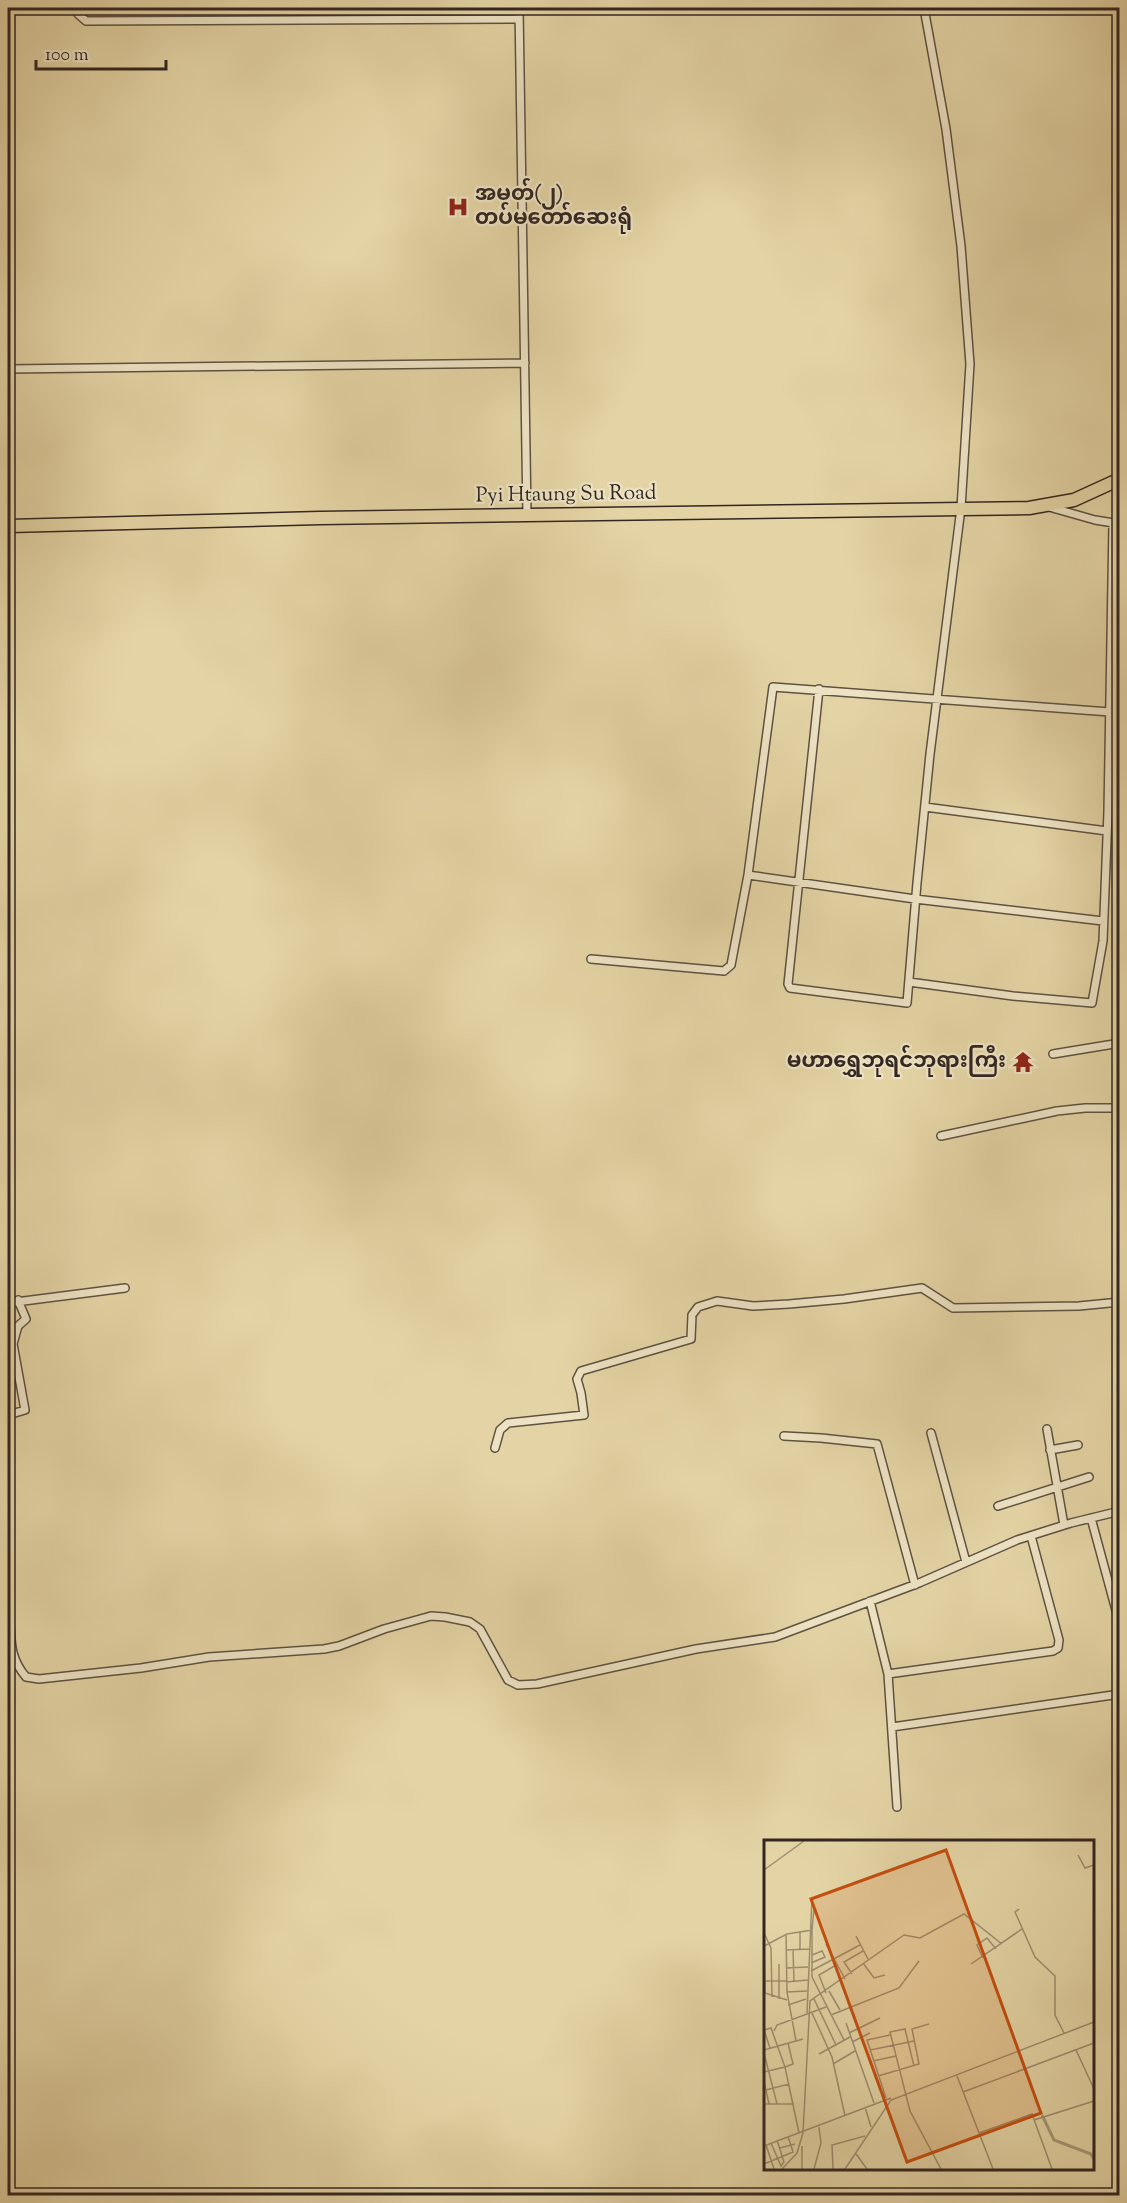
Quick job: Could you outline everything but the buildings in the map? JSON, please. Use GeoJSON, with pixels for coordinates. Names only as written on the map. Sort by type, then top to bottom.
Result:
{"type":"FeatureCollection","features":[{"type":"Feature","properties":{"kind":"highway","name":"Pyi Htaung Su Road"},"geometry":{"type":"LineString","coordinates":[[8,526],[527,515],[1029,508],[1074,500],[1119,479]]}},
{"type":"Feature","properties":{"kind":"street"},"geometry":{"type":"LineString","coordinates":[[78,8],[78,14],[86,21],[519,19]]}},
{"type":"Feature","properties":{"kind":"street"},"geometry":{"type":"LineString","coordinates":[[519,8],[527,515]]}},
{"type":"Feature","properties":{"kind":"street"},"geometry":{"type":"LineString","coordinates":[[819,689],[788,984],[790,988],[907,1003],[925,807],[961,508],[969,364],[962,258],[946,129],[924,8]]}},
{"type":"Feature","properties":{"kind":"street"},"geometry":{"type":"LineString","coordinates":[[8,369],[525,363]]}},
{"type":"Feature","properties":{"kind":"street"},"geometry":{"type":"LineString","coordinates":[[909,982],[1013,996],[1092,1003],[1102,941],[1116,524],[1044,505]]}},
{"type":"Feature","properties":{"kind":"street"},"geometry":{"type":"LineString","coordinates":[[591,959],[724,971],[731,965],[748,875],[773,687],[1110,712]]}},
{"type":"Feature","properties":{"kind":"street"},"geometry":{"type":"LineString","coordinates":[[925,807],[1107,831]]}},
{"type":"Feature","properties":{"kind":"street"},"geometry":{"type":"LineString","coordinates":[[748,875],[915,899],[1103,921]]}},
{"type":"Feature","properties":{"kind":"street"},"geometry":{"type":"LineString","coordinates":[[1053,1054],[1119,1043]]}},
{"type":"Feature","properties":{"kind":"street"},"geometry":{"type":"LineString","coordinates":[[941,1136],[1057,1111],[1085,1107],[1119,1108]]}},
{"type":"Feature","properties":{"kind":"street"},"geometry":{"type":"LineString","coordinates":[[8,1303],[125,1288]]}},
{"type":"Feature","properties":{"kind":"street"},"geometry":{"type":"LineString","coordinates":[[495,1448],[500,1430],[508,1423],[584,1415],[577,1378],[581,1371],[691,1339],[693,1314],[698,1307],[717,1301],[753,1306],[789,1304],[922,1288],[953,1308],[1078,1306],[1119,1302]]}},
{"type":"Feature","properties":{"kind":"street"},"geometry":{"type":"LineString","coordinates":[[8,1415],[25,1410],[13,1344],[18,1326],[26,1319],[18,1300]]}},
{"type":"Feature","properties":{"kind":"street"},"geometry":{"type":"LineString","coordinates":[[1047,1429],[1064,1525]]}},
{"type":"Feature","properties":{"kind":"street"},"geometry":{"type":"LineString","coordinates":[[931,1433],[966,1562]]}},
{"type":"Feature","properties":{"kind":"street"},"geometry":{"type":"LineString","coordinates":[[784,1436],[877,1444],[915,1585]]}},
{"type":"Feature","properties":{"kind":"street"},"geometry":{"type":"LineString","coordinates":[[1050,1450],[1078,1445]]}},
{"type":"Feature","properties":{"kind":"street"},"geometry":{"type":"LineString","coordinates":[[998,1506],[1089,1477]]}},
{"type":"Feature","properties":{"kind":"street"},"geometry":{"type":"LineString","coordinates":[[8,1607],[11,1645],[16,1665],[26,1677],[39,1679],[141,1668],[209,1657],[339,1646],[384,1629],[431,1616],[470,1622],[480,1629],[508,1680],[518,1685],[537,1684],[696,1649],[775,1637],[915,1585],[1031,1536],[1119,1511]]}},
{"type":"Feature","properties":{"kind":"street"},"geometry":{"type":"LineString","coordinates":[[1091,1518],[1119,1625]]}},
{"type":"Feature","properties":{"kind":"street"},"geometry":{"type":"LineString","coordinates":[[888,1674],[1053,1651],[1058,1648],[1059,1640],[1031,1536]]}},
{"type":"Feature","properties":{"kind":"street"},"geometry":{"type":"LineString","coordinates":[[870,1601],[888,1674],[897,1807]]}},
{"type":"Feature","properties":{"kind":"street"},"geometry":{"type":"LineString","coordinates":[[891,1727],[1119,1694]]}},
{"type":"Feature","properties":{"kind":"railway"},"geometry":{"type":"LineString","coordinates":[[1115,2196],[1120,2185]]}},
{"type":"Feature","properties":{"kind":"place","name":"အမှတ်(၂) တပ်မတော်ဆေးရုံ"},"geometry":{"type":"Point","coordinates":[458,207]}},
{"type":"Feature","properties":{"kind":"place","name":"မဟာရွှေဘုရင်ဘုရားကြီး"},"geometry":{"type":"Point","coordinates":[1023,1062]}}]}
